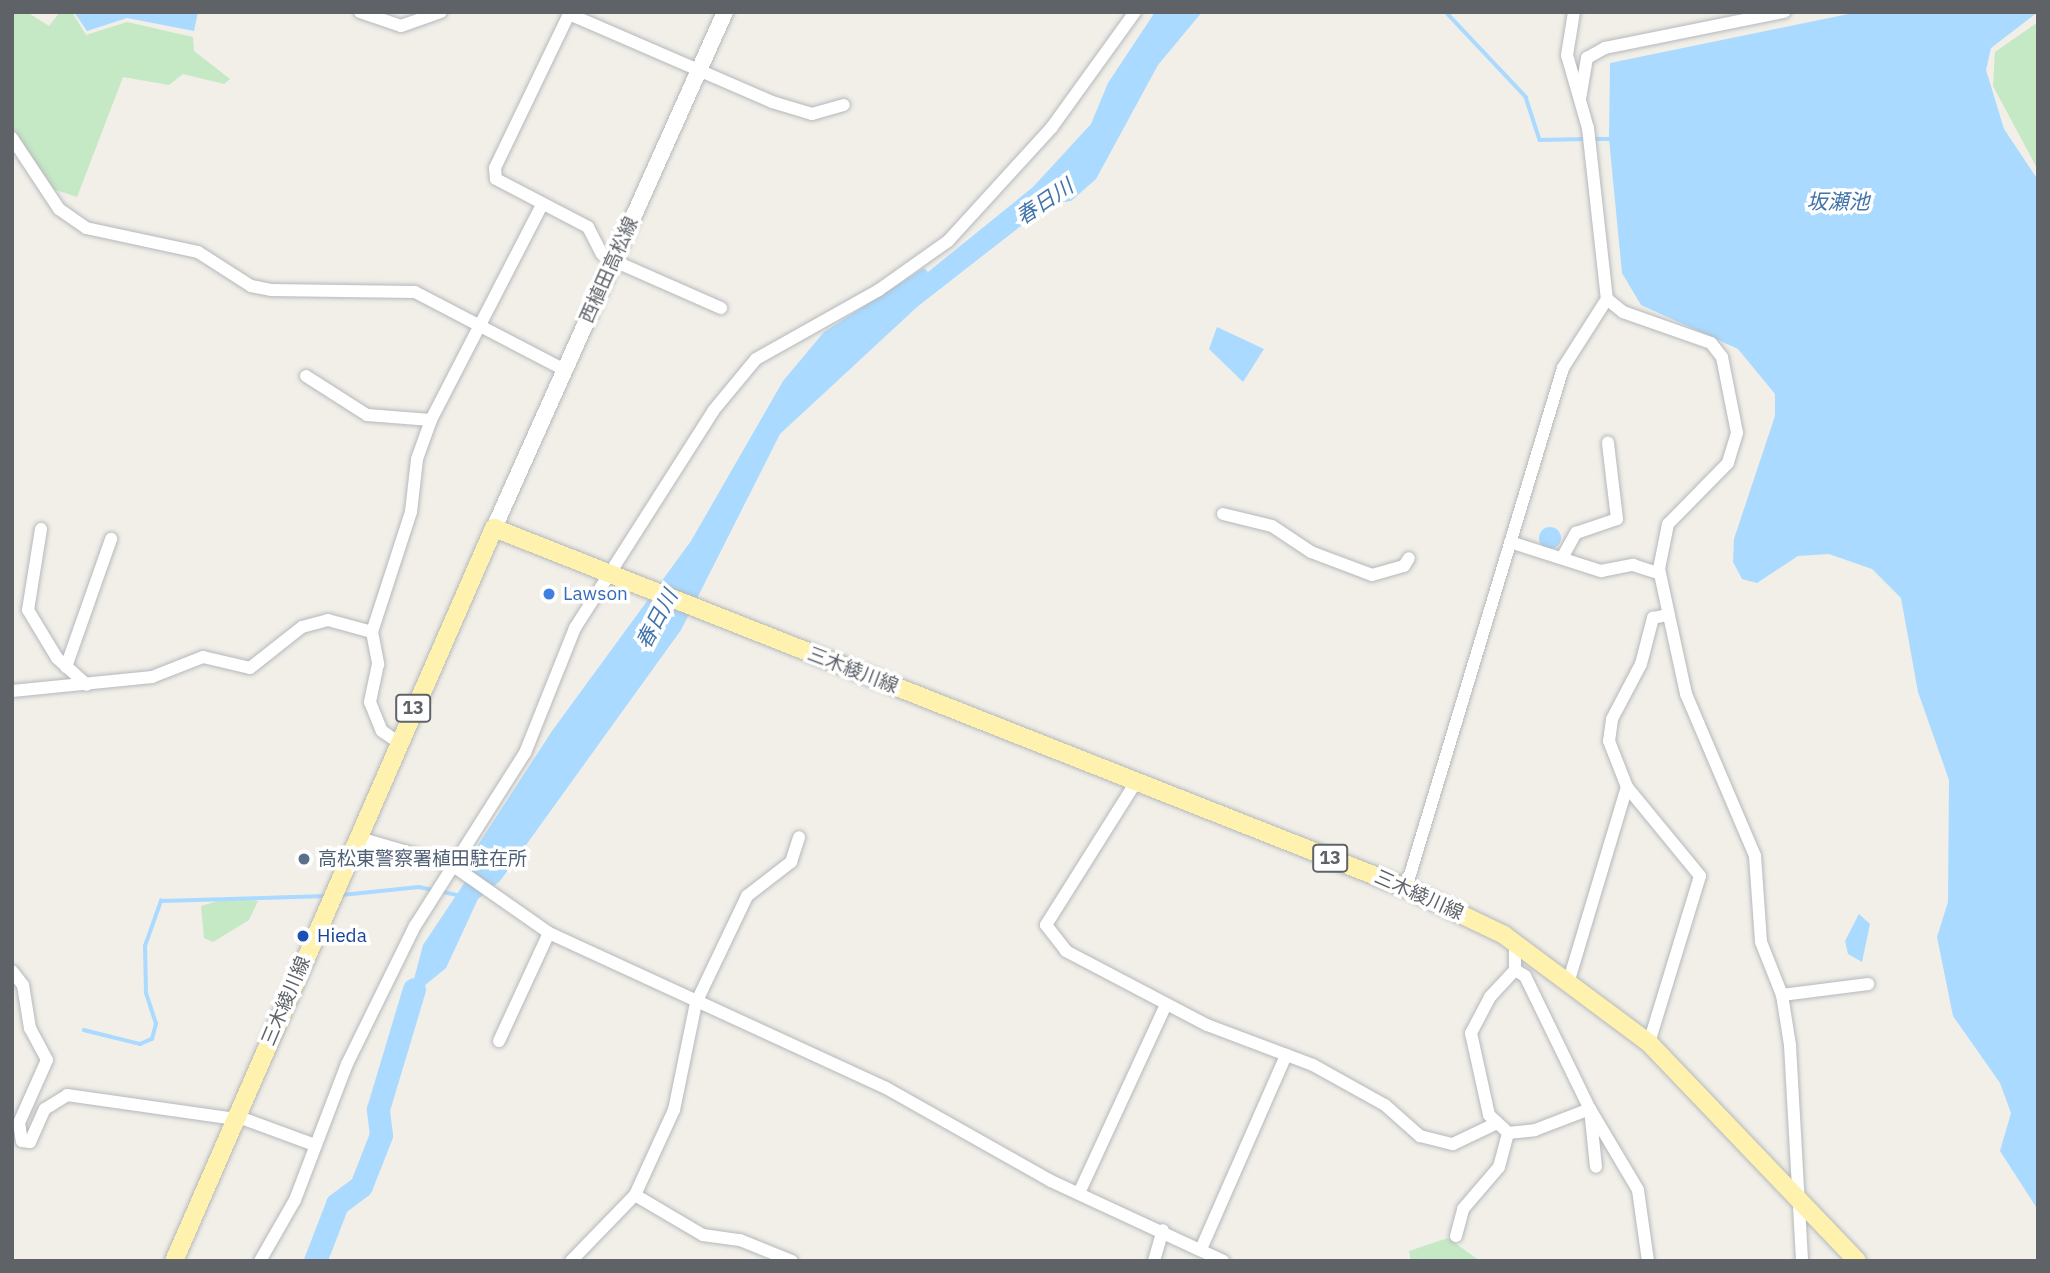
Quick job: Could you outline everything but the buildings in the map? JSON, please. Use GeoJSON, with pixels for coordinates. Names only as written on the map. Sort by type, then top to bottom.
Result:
{"type":"FeatureCollection","features":[{"type":"Feature","properties":{"kind":"main road","name":"西植田高松線"},"geometry":{"type":"LineString","coordinates":[[494,528],[725,12]]}},
{"type":"Feature","properties":{"kind":"main road","name":"三木綾川線"},"geometry":{"type":"LineString","coordinates":[[174,1261],[356,837],[494,528],[1406,888],[1515,942],[1569,979],[1649,1043],[1857,1261]]}},
{"type":"Feature","properties":{"kind":"street"},"geometry":{"type":"LineString","coordinates":[[360,12],[401,26],[441,12]]}},
{"type":"Feature","properties":{"kind":"street"},"geometry":{"type":"LineString","coordinates":[[260,1261],[295,1200],[315,1144],[382,992],[454,867],[525,753],[563,653],[609,575],[745,369],[948,241],[1052,127],[1135,12]]}},
{"type":"Feature","properties":{"kind":"street"},"geometry":{"type":"LineString","coordinates":[[1406,888],[1563,368],[1607,299],[1589,134],[1567,55],[1574,12]]}},
{"type":"Feature","properties":{"kind":"street"},"geometry":{"type":"LineString","coordinates":[[1580,106],[1587,58],[1605,48],[1784,12]]}},
{"type":"Feature","properties":{"kind":"street"},"geometry":{"type":"LineString","coordinates":[[721,308],[614,261],[602,254],[588,227],[500,184],[495,168],[570,13],[697,74],[812,114],[844,105]]}},
{"type":"Feature","properties":{"kind":"street"},"geometry":{"type":"LineString","coordinates":[[12,138],[59,209],[86,228],[198,252],[251,286],[271,290],[415,292],[477,327],[565,370]]}},
{"type":"Feature","properties":{"kind":"street"},"geometry":{"type":"LineString","coordinates":[[398,742],[382,732],[370,702],[378,664],[372,632],[411,512],[417,458],[431,420],[542,205]]}},
{"type":"Feature","properties":{"kind":"street"},"geometry":{"type":"LineString","coordinates":[[1607,299],[1623,312],[1711,343],[1723,357],[1737,433],[1728,463],[1668,524],[1660,574],[1667,615],[1705,746],[1755,856],[1760,942],[1782,995],[1804,1205],[1802,1261]]}},
{"type":"Feature","properties":{"kind":"street"},"geometry":{"type":"LineString","coordinates":[[306,376],[367,415],[431,420]]}},
{"type":"Feature","properties":{"kind":"street"},"geometry":{"type":"LineString","coordinates":[[1562,558],[1576,533],[1617,519],[1608,443]]}},
{"type":"Feature","properties":{"kind":"street"},"geometry":{"type":"LineString","coordinates":[[1223,514],[1272,526],[1311,552],[1371,575],[1405,566],[1409,558]]}},
{"type":"Feature","properties":{"kind":"street"},"geometry":{"type":"LineString","coordinates":[[41,530],[28,610],[66,667],[87,685]]}},
{"type":"Feature","properties":{"kind":"street"},"geometry":{"type":"LineString","coordinates":[[66,667],[111,540]]}},
{"type":"Feature","properties":{"kind":"street"},"geometry":{"type":"LineString","coordinates":[[1510,542],[1601,571],[1633,565],[1660,574]]}},
{"type":"Feature","properties":{"kind":"street"},"geometry":{"type":"LineString","coordinates":[[1649,1043],[1700,876],[1627,787],[1609,741],[1612,719],[1641,664],[1653,618],[1667,615]]}},
{"type":"Feature","properties":{"kind":"street"},"geometry":{"type":"LineString","coordinates":[[12,691],[152,677],[203,657],[250,668],[302,627],[328,620],[372,632]]}},
{"type":"Feature","properties":{"kind":"street"},"geometry":{"type":"LineString","coordinates":[[1136,782],[1046,925],[1066,951],[1085,956],[1166,1005],[1286,1055],[1384,1105],[1420,1136],[1453,1144],[1495,1124]]}},
{"type":"Feature","properties":{"kind":"street"},"geometry":{"type":"LineString","coordinates":[[1569,979],[1627,787]]}},
{"type":"Feature","properties":{"kind":"street"},"geometry":{"type":"LineString","coordinates":[[356,837],[454,867],[549,933],[958,1123],[1079,1193],[1163,1230],[1223,1261]]}},
{"type":"Feature","properties":{"kind":"street"},"geometry":{"type":"LineString","coordinates":[[570,1261],[635,1195],[674,1110],[696,1003],[747,896],[791,862],[799,837]]}},
{"type":"Feature","properties":{"kind":"street"},"geometry":{"type":"LineString","coordinates":[[499,1041],[549,933]]}},
{"type":"Feature","properties":{"kind":"street"},"geometry":{"type":"LineString","coordinates":[[1515,942],[1515,970],[1490,997],[1471,1033],[1495,1124],[1508,1132],[1535,1130],[1590,1109]]}},
{"type":"Feature","properties":{"kind":"street"},"geometry":{"type":"LineString","coordinates":[[1515,970],[1525,976],[1590,1109],[1639,1191],[1648,1261]]}},
{"type":"Feature","properties":{"kind":"street"},"geometry":{"type":"LineString","coordinates":[[12,971],[23,985],[30,1028],[47,1060],[19,1123],[22,1141],[30,1142],[45,1109],[67,1095],[236,1118],[315,1144]]}},
{"type":"Feature","properties":{"kind":"street"},"geometry":{"type":"LineString","coordinates":[[1782,995],[1868,984]]}},
{"type":"Feature","properties":{"kind":"street"},"geometry":{"type":"LineString","coordinates":[[1079,1193],[1166,1005]]}},
{"type":"Feature","properties":{"kind":"street"},"geometry":{"type":"LineString","coordinates":[[1201,1250],[1286,1055]]}},
{"type":"Feature","properties":{"kind":"street"},"geometry":{"type":"LineString","coordinates":[[1590,1109],[1596,1167]]}},
{"type":"Feature","properties":{"kind":"street"},"geometry":{"type":"LineString","coordinates":[[1456,1236],[1462,1209],[1499,1167],[1508,1132]]}},
{"type":"Feature","properties":{"kind":"street"},"geometry":{"type":"LineString","coordinates":[[635,1195],[703,1235],[740,1240],[792,1261]]}},
{"type":"Feature","properties":{"kind":"street"},"geometry":{"type":"LineString","coordinates":[[1154,1261],[1163,1230]]}},
{"type":"Feature","properties":{"kind":"green space"},"geometry":{"type":"Polygon","coordinates":[[[12,12],[27,12],[49,26],[60,12],[72,12],[86,35],[127,22],[193,37],[194,51],[230,79],[224,84],[183,74],[169,85],[123,77],[77,197],[53,189],[12,127],[12,12]]]}},
{"type":"Feature","properties":{"kind":"green space"},"geometry":{"type":"Polygon","coordinates":[[[2038,22],[2038,170],[1993,86],[1995,52],[2038,22]]]}},
{"type":"Feature","properties":{"kind":"green space"},"geometry":{"type":"Polygon","coordinates":[[[228,898],[258,901],[249,920],[213,942],[204,938],[201,906],[228,898]]]}},
{"type":"Feature","properties":{"kind":"green space"},"geometry":{"type":"Polygon","coordinates":[[[1448,1238],[1480,1261],[1411,1261],[1409,1251],[1448,1238]]]}},
{"type":"Feature","properties":{"kind":"water"},"geometry":{"type":"Polygon","coordinates":[[[74,12],[198,12],[194,31],[127,18],[87,31],[74,12]]]}},
{"type":"Feature","properties":{"kind":"water"},"geometry":{"type":"Polygon","coordinates":[[[1155,12],[1202,12],[1158,65],[1096,179],[1071,201],[1049,204],[917,307],[780,434],[681,630],[500,881],[478,899],[446,968],[424,986],[403,1021],[423,945],[465,882],[467,862],[552,731],[691,541],[783,381],[824,332],[924,268],[928,272],[1033,187],[1091,124],[1108,83],[1155,12]]]}},
{"type":"Feature","properties":{"kind":"water","name":"坂瀬池"},"geometry":{"type":"Polygon","coordinates":[[[1858,12],[2038,12],[1991,48],[1986,70],[2004,129],[2038,180],[2038,1210],[2000,1151],[2011,1113],[2000,1083],[1953,1016],[1937,937],[1948,902],[1949,780],[1918,692],[1901,598],[1872,569],[1829,554],[1798,556],[1757,583],[1742,579],[1733,562],[1734,539],[1775,416],[1775,394],[1738,349],[1641,305],[1622,273],[1609,139],[1610,63],[1858,12]]]}},
{"type":"Feature","properties":{"kind":"water"},"geometry":{"type":"Polygon","coordinates":[[[1217,327],[1264,349],[1243,382],[1209,349],[1217,327]]]}},
{"type":"Feature","properties":{"kind":"water"},"geometry":{"type":"Polygon","coordinates":[[[1550,527],[1558,530],[1561,538],[1558,546],[1550,549],[1542,546],[1539,538],[1542,530],[1550,527]]]}},
{"type":"Feature","properties":{"kind":"water"},"geometry":{"type":"Polygon","coordinates":[[[1859,914],[1870,924],[1862,962],[1848,954],[1845,941],[1859,914]]]}},
{"type":"Feature","properties":{"kind":"waterway"},"geometry":{"type":"LineString","coordinates":[[1446,12],[1526,97],[1540,140],[1586,139]]}},
{"type":"Feature","properties":{"kind":"waterway"},"geometry":{"type":"LineString","coordinates":[[1594,139],[1609,139]]}},
{"type":"Feature","properties":{"kind":"waterway"},"geometry":{"type":"LineString","coordinates":[[342,895],[419,887],[462,896]]}},
{"type":"Feature","properties":{"kind":"waterway"},"geometry":{"type":"LineString","coordinates":[[84,1030],[140,1044],[152,1039],[156,1024],[146,993],[145,946],[161,901],[327,896]]}},
{"type":"Feature","properties":{"kind":"waterway","name":"春日川"},"geometry":{"type":"LineString","coordinates":[[315,1261],[337,1204],[361,1186],[381,1135],[378,1109],[414,989]]}},
{"type":"Feature","properties":{"kind":"place","name":"Lawson"},"geometry":{"type":"Point","coordinates":[549,594]}},
{"type":"Feature","properties":{"kind":"place","name":"高松東警察署植田駐在所"},"geometry":{"type":"Point","coordinates":[304,859]}},
{"type":"Feature","properties":{"kind":"place","name":"Hieda"},"geometry":{"type":"Point","coordinates":[303,936]}}]}
